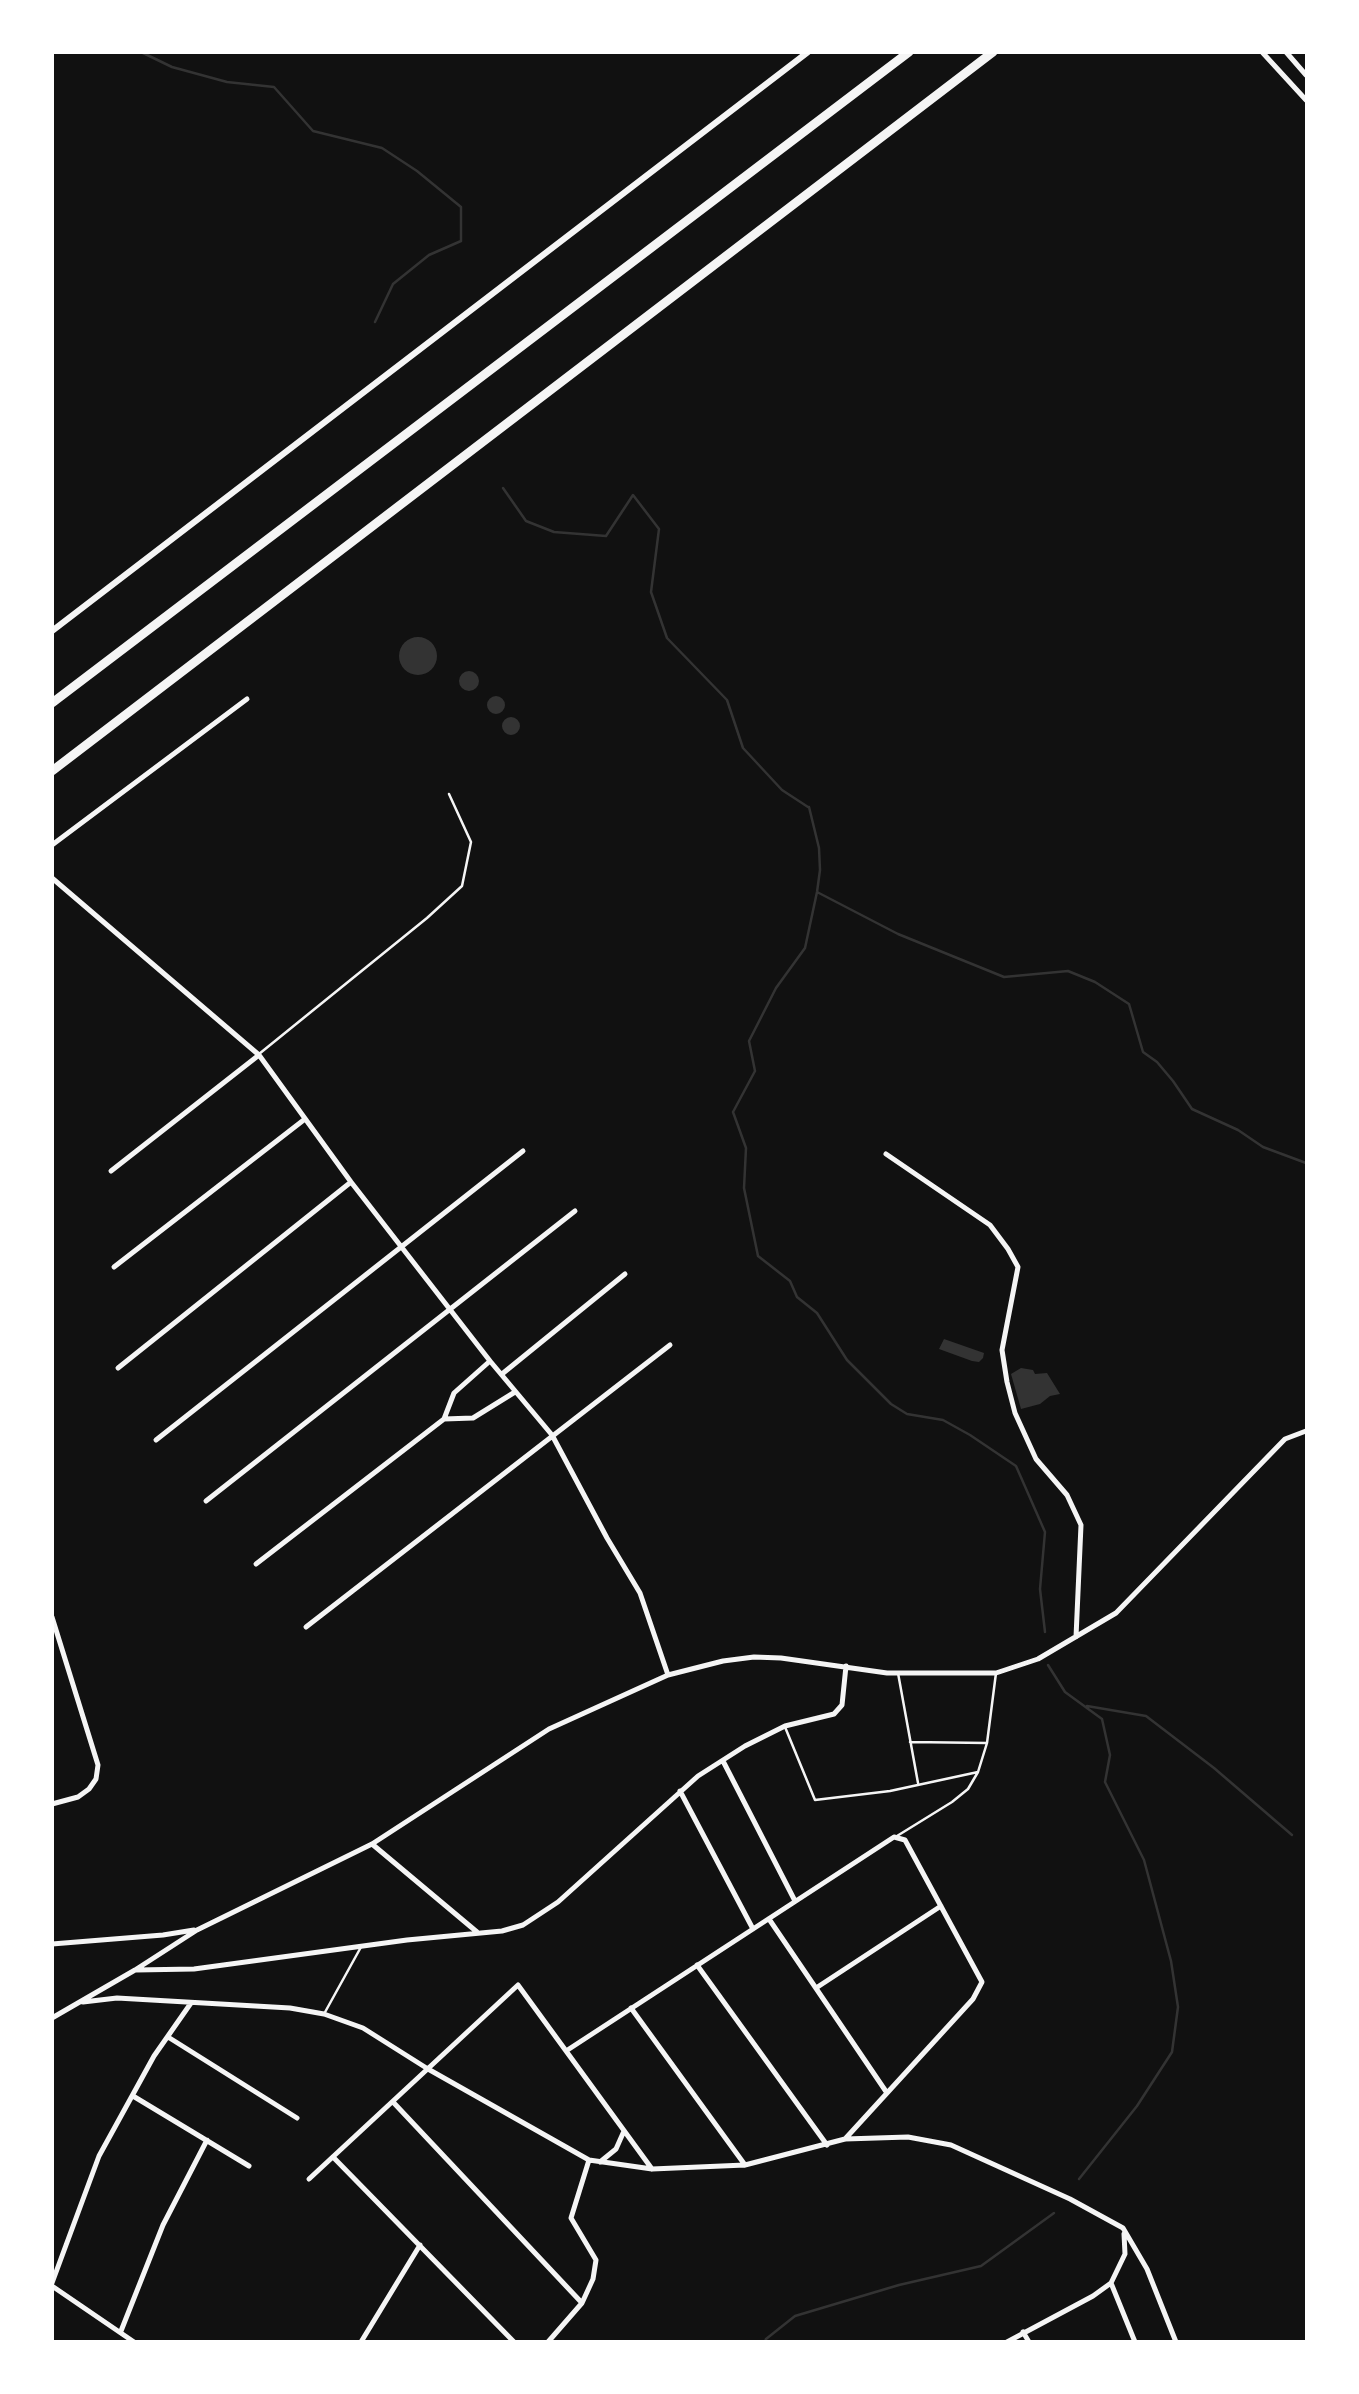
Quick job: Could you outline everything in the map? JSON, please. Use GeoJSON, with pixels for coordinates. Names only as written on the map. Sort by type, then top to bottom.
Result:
{"type":"FeatureCollection","features":[{"type":"Feature","properties":{"kind":"highway"},"geometry":{"type":"LineString","coordinates":[[52,703],[909,52]]}},
{"type":"Feature","properties":{"kind":"highway"},"geometry":{"type":"LineString","coordinates":[[52,771],[993,52]]}},
{"type":"Feature","properties":{"kind":"street"},"geometry":{"type":"LineString","coordinates":[[52,631],[808,52]]}},
{"type":"Feature","properties":{"kind":"street"},"geometry":{"type":"LineString","coordinates":[[1262,52],[1307,100]]}},
{"type":"Feature","properties":{"kind":"street"},"geometry":{"type":"LineString","coordinates":[[1286,52],[1307,75]]}},
{"type":"Feature","properties":{"kind":"street"},"geometry":{"type":"LineString","coordinates":[[1280,71],[1292,60]]}},
{"type":"Feature","properties":{"kind":"street"},"geometry":{"type":"LineString","coordinates":[[52,845],[247,699]]}},
{"type":"Feature","properties":{"kind":"street"},"geometry":{"type":"LineString","coordinates":[[52,878],[259,1055],[351,1182],[490,1361],[552,1435],[640,1593],[668,1675]]}},
{"type":"Feature","properties":{"kind":"street"},"geometry":{"type":"LineString","coordinates":[[111,1171],[259,1055]]}},
{"type":"Feature","properties":{"kind":"street"},"geometry":{"type":"LineString","coordinates":[[114,1267],[305,1119]]}},
{"type":"Feature","properties":{"kind":"street"},"geometry":{"type":"LineString","coordinates":[[156,1440],[523,1151]]}},
{"type":"Feature","properties":{"kind":"street"},"geometry":{"type":"LineString","coordinates":[[886,1154],[990,1225],[1018,1267],[1002,1350],[1015,1413],[1036,1459],[1067,1495],[1081,1525],[1076,1637]]}},
{"type":"Feature","properties":{"kind":"street"},"geometry":{"type":"LineString","coordinates":[[118,1368],[351,1182]]}},
{"type":"Feature","properties":{"kind":"street"},"geometry":{"type":"LineString","coordinates":[[206,1501],[575,1210]]}},
{"type":"Feature","properties":{"kind":"street"},"geometry":{"type":"LineString","coordinates":[[502,1374],[625,1274]]}},
{"type":"Feature","properties":{"kind":"street"},"geometry":{"type":"LineString","coordinates":[[306,1627],[670,1345]]}},
{"type":"Feature","properties":{"kind":"street"},"geometry":{"type":"LineString","coordinates":[[256,1564],[443,1419],[454,1393],[490,1361]]}},
{"type":"Feature","properties":{"kind":"street"},"geometry":{"type":"LineString","coordinates":[[443,1419],[473,1418],[515,1392]]}},
{"type":"Feature","properties":{"kind":"street"},"geometry":{"type":"LineString","coordinates":[[52,2018],[197,1930],[372,1844],[549,1729],[668,1675],[723,1661],[754,1657],[898,1673],[996,1673],[1038,1659],[1116,1613],[1285,1439],[1307,1431]]}},
{"type":"Feature","properties":{"kind":"street"},"geometry":{"type":"LineString","coordinates":[[52,1618],[98,1765],[96,1779],[89,1789],[78,1797],[52,1804]]}},
{"type":"Feature","properties":{"kind":"street"},"geometry":{"type":"LineString","coordinates":[[135,1970],[194,1969],[502,1931],[523,1925],[558,1902],[698,1776],[745,1745],[785,1726],[834,1714],[842,1705],[846,1666]]}},
{"type":"Feature","properties":{"kind":"street"},"geometry":{"type":"LineString","coordinates":[[723,1761],[795,1901]]}},
{"type":"Feature","properties":{"kind":"street"},"geometry":{"type":"LineString","coordinates":[[680,1791],[753,1929]]}},
{"type":"Feature","properties":{"kind":"street"},"geometry":{"type":"LineString","coordinates":[[566,2051],[894,1838],[905,1840],[982,1982],[973,1999],[845,2139]]}},
{"type":"Feature","properties":{"kind":"street"},"geometry":{"type":"LineString","coordinates":[[372,1844],[477,1932]]}},
{"type":"Feature","properties":{"kind":"street"},"geometry":{"type":"LineString","coordinates":[[816,1988],[941,1906]]}},
{"type":"Feature","properties":{"kind":"street"},"geometry":{"type":"LineString","coordinates":[[769,1919],[887,2093]]}},
{"type":"Feature","properties":{"kind":"street"},"geometry":{"type":"LineString","coordinates":[[52,1944],[197,1930]]}},
{"type":"Feature","properties":{"kind":"street"},"geometry":{"type":"LineString","coordinates":[[697,1965],[827,2145]]}},
{"type":"Feature","properties":{"kind":"street"},"geometry":{"type":"LineString","coordinates":[[309,2179],[519,1986],[652,2169]]}},
{"type":"Feature","properties":{"kind":"street"},"geometry":{"type":"LineString","coordinates":[[79,2003],[117,1998],[290,2008],[324,2014],[363,2028],[428,2069],[589,2160],[600,2162],[652,2169],[745,2165],[845,2139],[908,2137],[951,2145],[1070,2199],[1123,2228],[1147,2269],[1176,2342]]}},
{"type":"Feature","properties":{"kind":"street"},"geometry":{"type":"LineString","coordinates":[[134,2342],[52,2284],[99,2156],[154,2056],[191,2003]]}},
{"type":"Feature","properties":{"kind":"street"},"geometry":{"type":"LineString","coordinates":[[631,2008],[745,2165]]}},
{"type":"Feature","properties":{"kind":"street"},"geometry":{"type":"LineString","coordinates":[[168,2037],[297,2118]]}},
{"type":"Feature","properties":{"kind":"street"},"geometry":{"type":"LineString","coordinates":[[133,2095],[249,2166]]}},
{"type":"Feature","properties":{"kind":"street"},"geometry":{"type":"LineString","coordinates":[[393,2102],[582,2303]]}},
{"type":"Feature","properties":{"kind":"street"},"geometry":{"type":"LineString","coordinates":[[600,2162],[616,2149],[624,2131]]}},
{"type":"Feature","properties":{"kind":"street"},"geometry":{"type":"LineString","coordinates":[[121,2331],[163,2225],[207,2140]]}},
{"type":"Feature","properties":{"kind":"street"},"geometry":{"type":"LineString","coordinates":[[333,2157],[514,2342]]}},
{"type":"Feature","properties":{"kind":"street"},"geometry":{"type":"LineString","coordinates":[[548,2342],[582,2303],[593,2279],[596,2260],[571,2218],[589,2160]]}},
{"type":"Feature","properties":{"kind":"street"},"geometry":{"type":"LineString","coordinates":[[1007,2342],[1111,2283],[1125,2254],[1123,2228]]}},
{"type":"Feature","properties":{"kind":"street"},"geometry":{"type":"LineString","coordinates":[[361,2342],[419,2245]]}},
{"type":"Feature","properties":{"kind":"street"},"geometry":{"type":"LineString","coordinates":[[1111,2283],[1135,2342]]}},
{"type":"Feature","properties":{"kind":"street"},"geometry":{"type":"LineString","coordinates":[[1023,2332],[1029,2342]]}},
{"type":"Feature","properties":{"kind":"lane"},"geometry":{"type":"LineString","coordinates":[[259,1055],[427,918],[462,886],[471,842],[449,794]]}},
{"type":"Feature","properties":{"kind":"lane"},"geometry":{"type":"LineString","coordinates":[[898,1673],[919,1783]]}},
{"type":"Feature","properties":{"kind":"lane"},"geometry":{"type":"LineString","coordinates":[[894,1838],[968,1789],[978,1772],[986,1742],[996,1673]]}},
{"type":"Feature","properties":{"kind":"lane"},"geometry":{"type":"LineString","coordinates":[[785,1726],[815,1800],[890,1791],[978,1772]]}},
{"type":"Feature","properties":{"kind":"lane"},"geometry":{"type":"LineString","coordinates":[[910,1742],[986,1742]]}},
{"type":"Feature","properties":{"kind":"lane"},"geometry":{"type":"LineString","coordinates":[[324,2014],[360,1947]]}},
{"type":"Feature","properties":{"kind":"shaded area"},"geometry":{"type":"Polygon","coordinates":[[[418,637],[432,642],[437,656],[432,670],[418,675],[404,670],[399,656],[404,642],[418,637]]]}},
{"type":"Feature","properties":{"kind":"shaded area"},"geometry":{"type":"Polygon","coordinates":[[[465,671],[473,671],[479,681],[473,691],[465,691],[459,685],[459,677],[465,671]]]}},
{"type":"Feature","properties":{"kind":"shaded area"},"geometry":{"type":"Polygon","coordinates":[[[496,696],[504,701],[505,705],[500,713],[496,714],[488,709],[487,705],[492,697],[496,696]]]}},
{"type":"Feature","properties":{"kind":"shaded area"},"geometry":{"type":"Polygon","coordinates":[[[511,717],[519,722],[520,726],[515,734],[511,735],[503,730],[502,726],[507,718],[511,717]]]}},
{"type":"Feature","properties":{"kind":"shaded area"},"geometry":{"type":"Polygon","coordinates":[[[944,1339],[984,1353],[983,1358],[979,1362],[972,1361],[939,1349],[944,1339]]]}},
{"type":"Feature","properties":{"kind":"shaded area"},"geometry":{"type":"Polygon","coordinates":[[[1021,1368],[1033,1370],[1035,1374],[1047,1373],[1060,1394],[1050,1396],[1040,1404],[1021,1409],[1011,1374],[1021,1368]]]}},
{"type":"Feature","properties":{"kind":"waterway"},"geometry":{"type":"LineString","coordinates":[[141,52],[172,67],[227,82],[274,87],[313,131],[382,148],[417,171],[461,207],[461,241],[429,255],[393,284],[375,322]]}},
{"type":"Feature","properties":{"kind":"waterway"},"geometry":{"type":"LineString","coordinates":[[503,488],[526,521],[554,532],[606,536],[633,495],[659,529],[651,592],[667,638],[727,700],[743,748],[782,790],[808,807]]}},
{"type":"Feature","properties":{"kind":"waterway"},"geometry":{"type":"LineString","coordinates":[[809,807],[819,848],[820,870],[805,948],[776,988],[749,1041],[755,1071],[733,1112],[746,1148],[744,1188],[758,1256],[790,1281],[797,1297],[817,1313],[847,1360],[891,1404],[907,1414],[943,1420],[1016,1466],[1045,1532],[1040,1589],[1045,1632]]}},
{"type":"Feature","properties":{"kind":"waterway"},"geometry":{"type":"LineString","coordinates":[[817,892],[898,934],[1004,977],[1068,971],[1095,982],[1129,1004],[1143,1052],[1157,1062],[1192,1109],[1238,1130],[1263,1147],[1306,1163]]}},
{"type":"Feature","properties":{"kind":"waterway"},"geometry":{"type":"LineString","coordinates":[[1048,1665],[1065,1692],[1102,1719],[1110,1755],[1105,1782],[1144,1860],[1171,1961],[1178,2007],[1172,2052],[1137,2106],[1079,2179]]}},
{"type":"Feature","properties":{"kind":"waterway"},"geometry":{"type":"LineString","coordinates":[[1087,1706],[1146,1716],[1214,1768],[1292,1835]]}},
{"type":"Feature","properties":{"kind":"waterway"},"geometry":{"type":"LineString","coordinates":[[765,2342],[795,2316],[899,2285],[981,2266],[1054,2213]]}}]}
